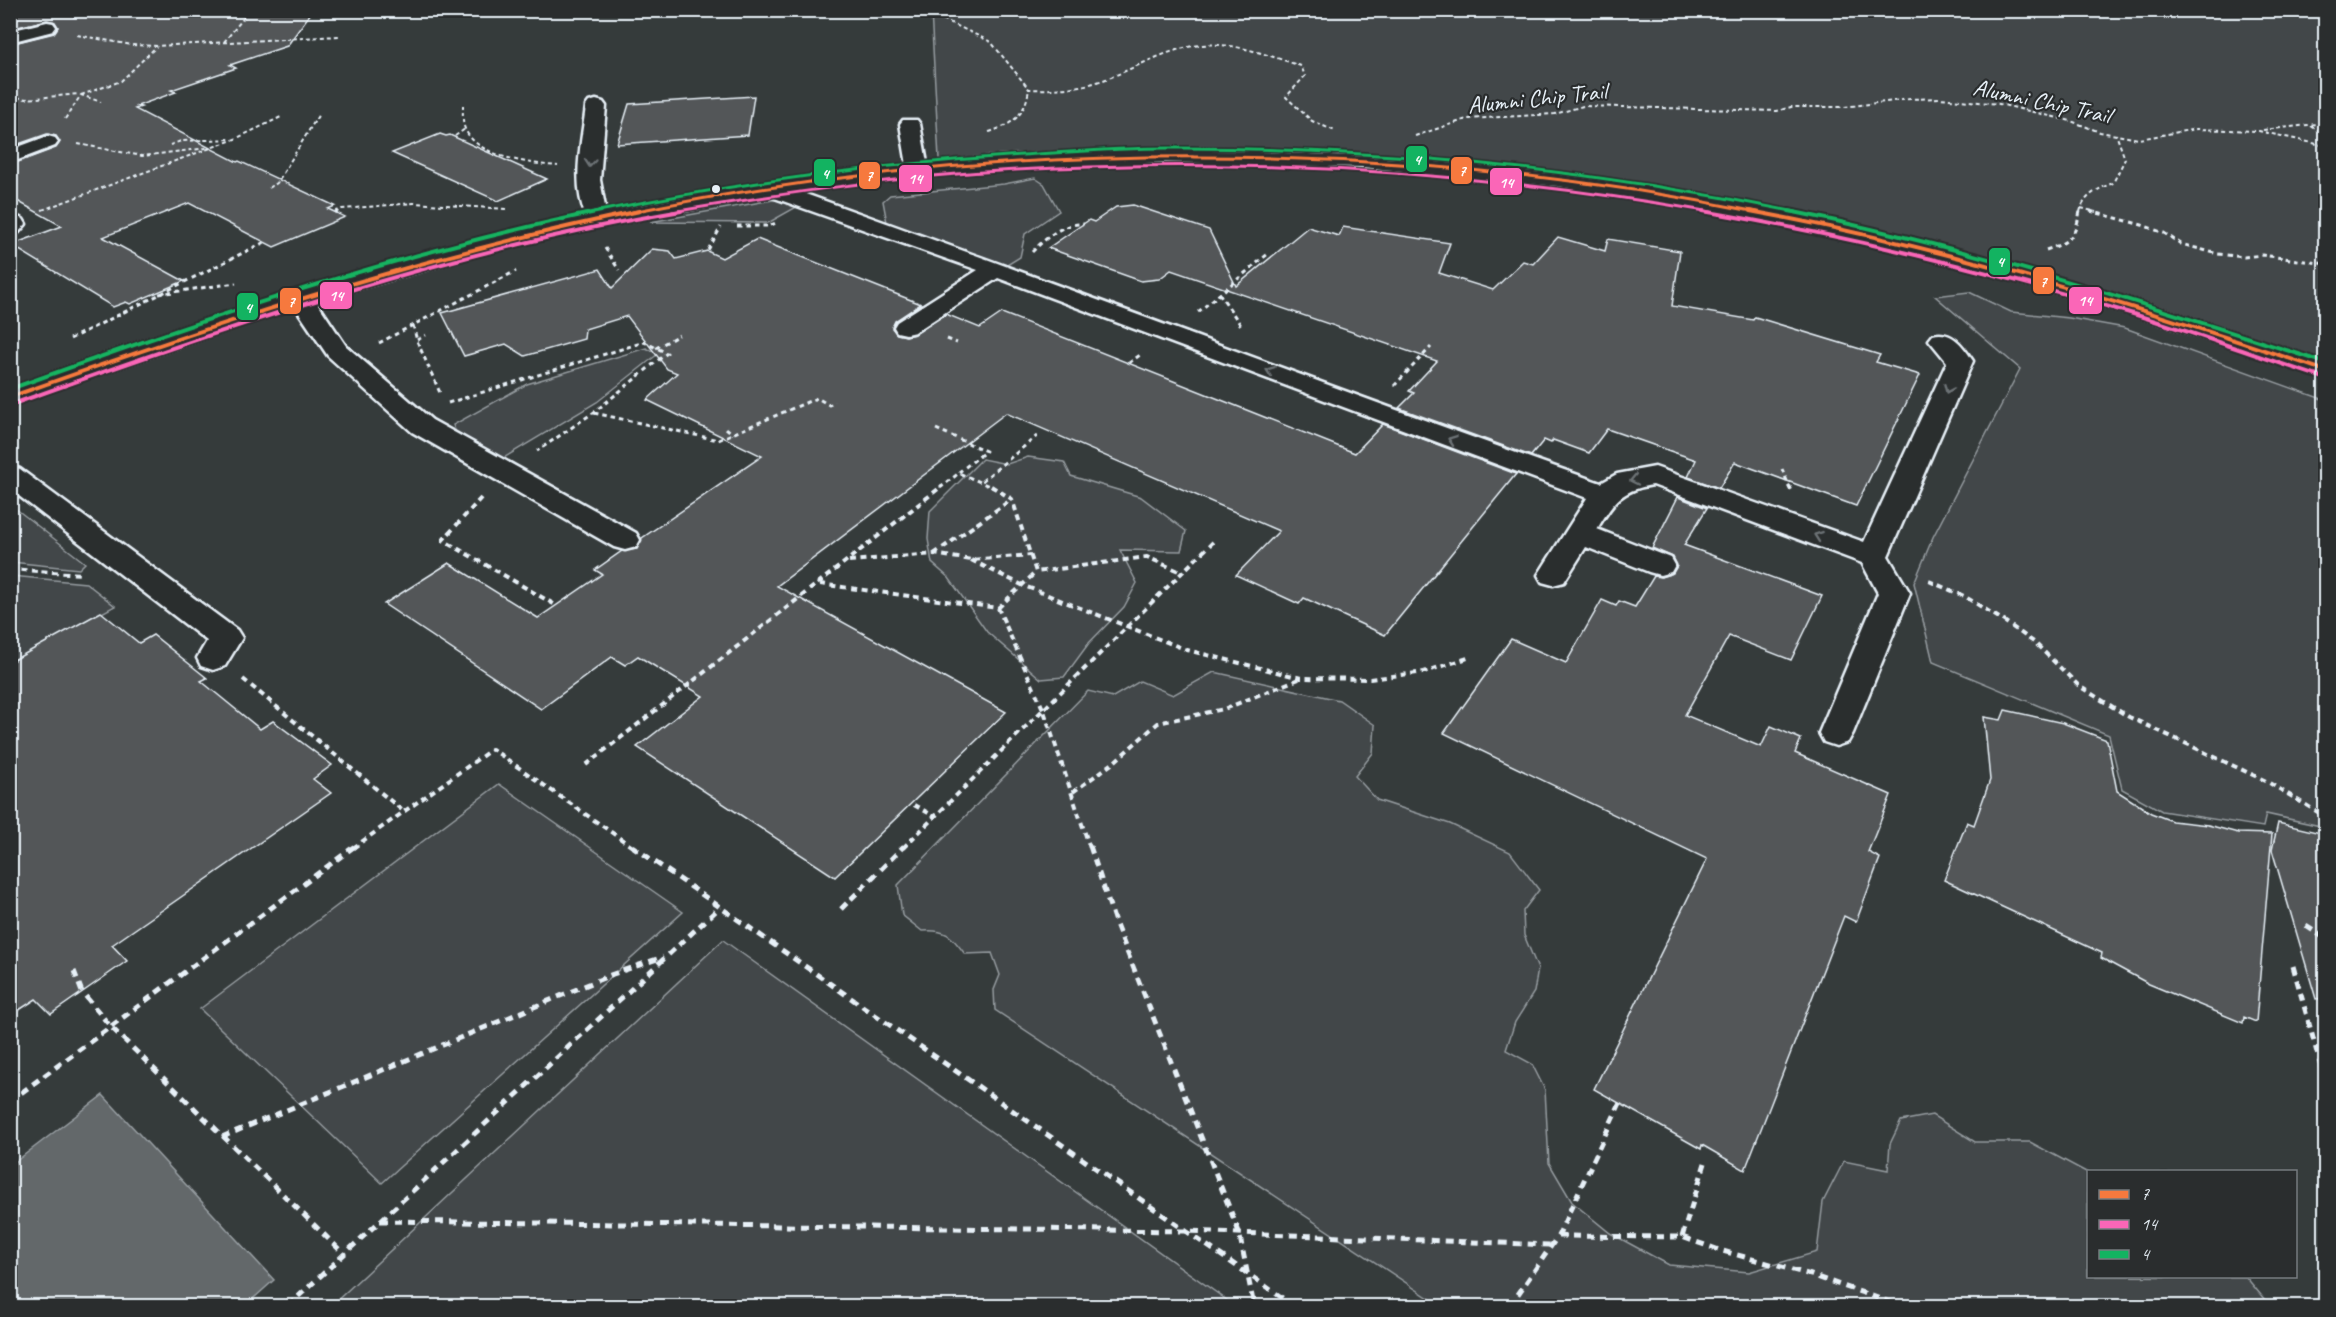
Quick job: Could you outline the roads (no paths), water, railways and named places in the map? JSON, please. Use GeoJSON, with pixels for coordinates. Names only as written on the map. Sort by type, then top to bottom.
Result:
{"type":"FeatureCollection","features":[{"type":"Feature","properties":{"kind":"street"},"geometry":{"type":"LineString","coordinates":[[10,37],[47,27]]}},
{"type":"Feature","properties":{"kind":"street"},"geometry":{"type":"LineString","coordinates":[[596,106],[589,183],[594,212],[598,219]]}},
{"type":"Feature","properties":{"kind":"street"},"geometry":{"type":"LineString","coordinates":[[910,124],[918,170]]}},
{"type":"Feature","properties":{"kind":"street"},"geometry":{"type":"LineString","coordinates":[[10,157],[48,142]]}},
{"type":"Feature","properties":{"kind":"street"},"geometry":{"type":"LineString","coordinates":[[10,397],[110,359],[301,297],[451,254],[598,219],[768,188],[918,170],[1053,159],[1211,155],[1434,165],[1548,177],[1706,201],[1893,240],[2012,270],[2156,313],[2325,371]]}},
{"type":"Feature","properties":{"kind":"street"},"geometry":{"type":"LineString","coordinates":[[768,188],[1004,272],[1371,410],[1604,494]]}},
{"type":"Feature","properties":{"kind":"street"},"geometry":{"type":"LineString","coordinates":[[10,228],[15,225],[11,221]]}},
{"type":"Feature","properties":{"kind":"street"},"geometry":{"type":"LineString","coordinates":[[906,327],[1004,272]]}},
{"type":"Feature","properties":{"kind":"street"},"geometry":{"type":"LineString","coordinates":[[301,297],[337,351],[422,426],[625,540]]}},
{"type":"Feature","properties":{"kind":"street"},"geometry":{"type":"LineString","coordinates":[[1878,563],[1960,361],[1942,340]]}},
{"type":"Feature","properties":{"kind":"street"},"geometry":{"type":"LineString","coordinates":[[10,475],[226,638],[213,658]]}},
{"type":"Feature","properties":{"kind":"street"},"geometry":{"type":"LineString","coordinates":[[1553,575],[1604,494],[1627,480],[1655,476],[1878,563],[1894,593],[1836,733]]}},
{"type":"Feature","properties":{"kind":"street"},"geometry":{"type":"LineString","coordinates":[[1578,533],[1660,565]]}}]}
